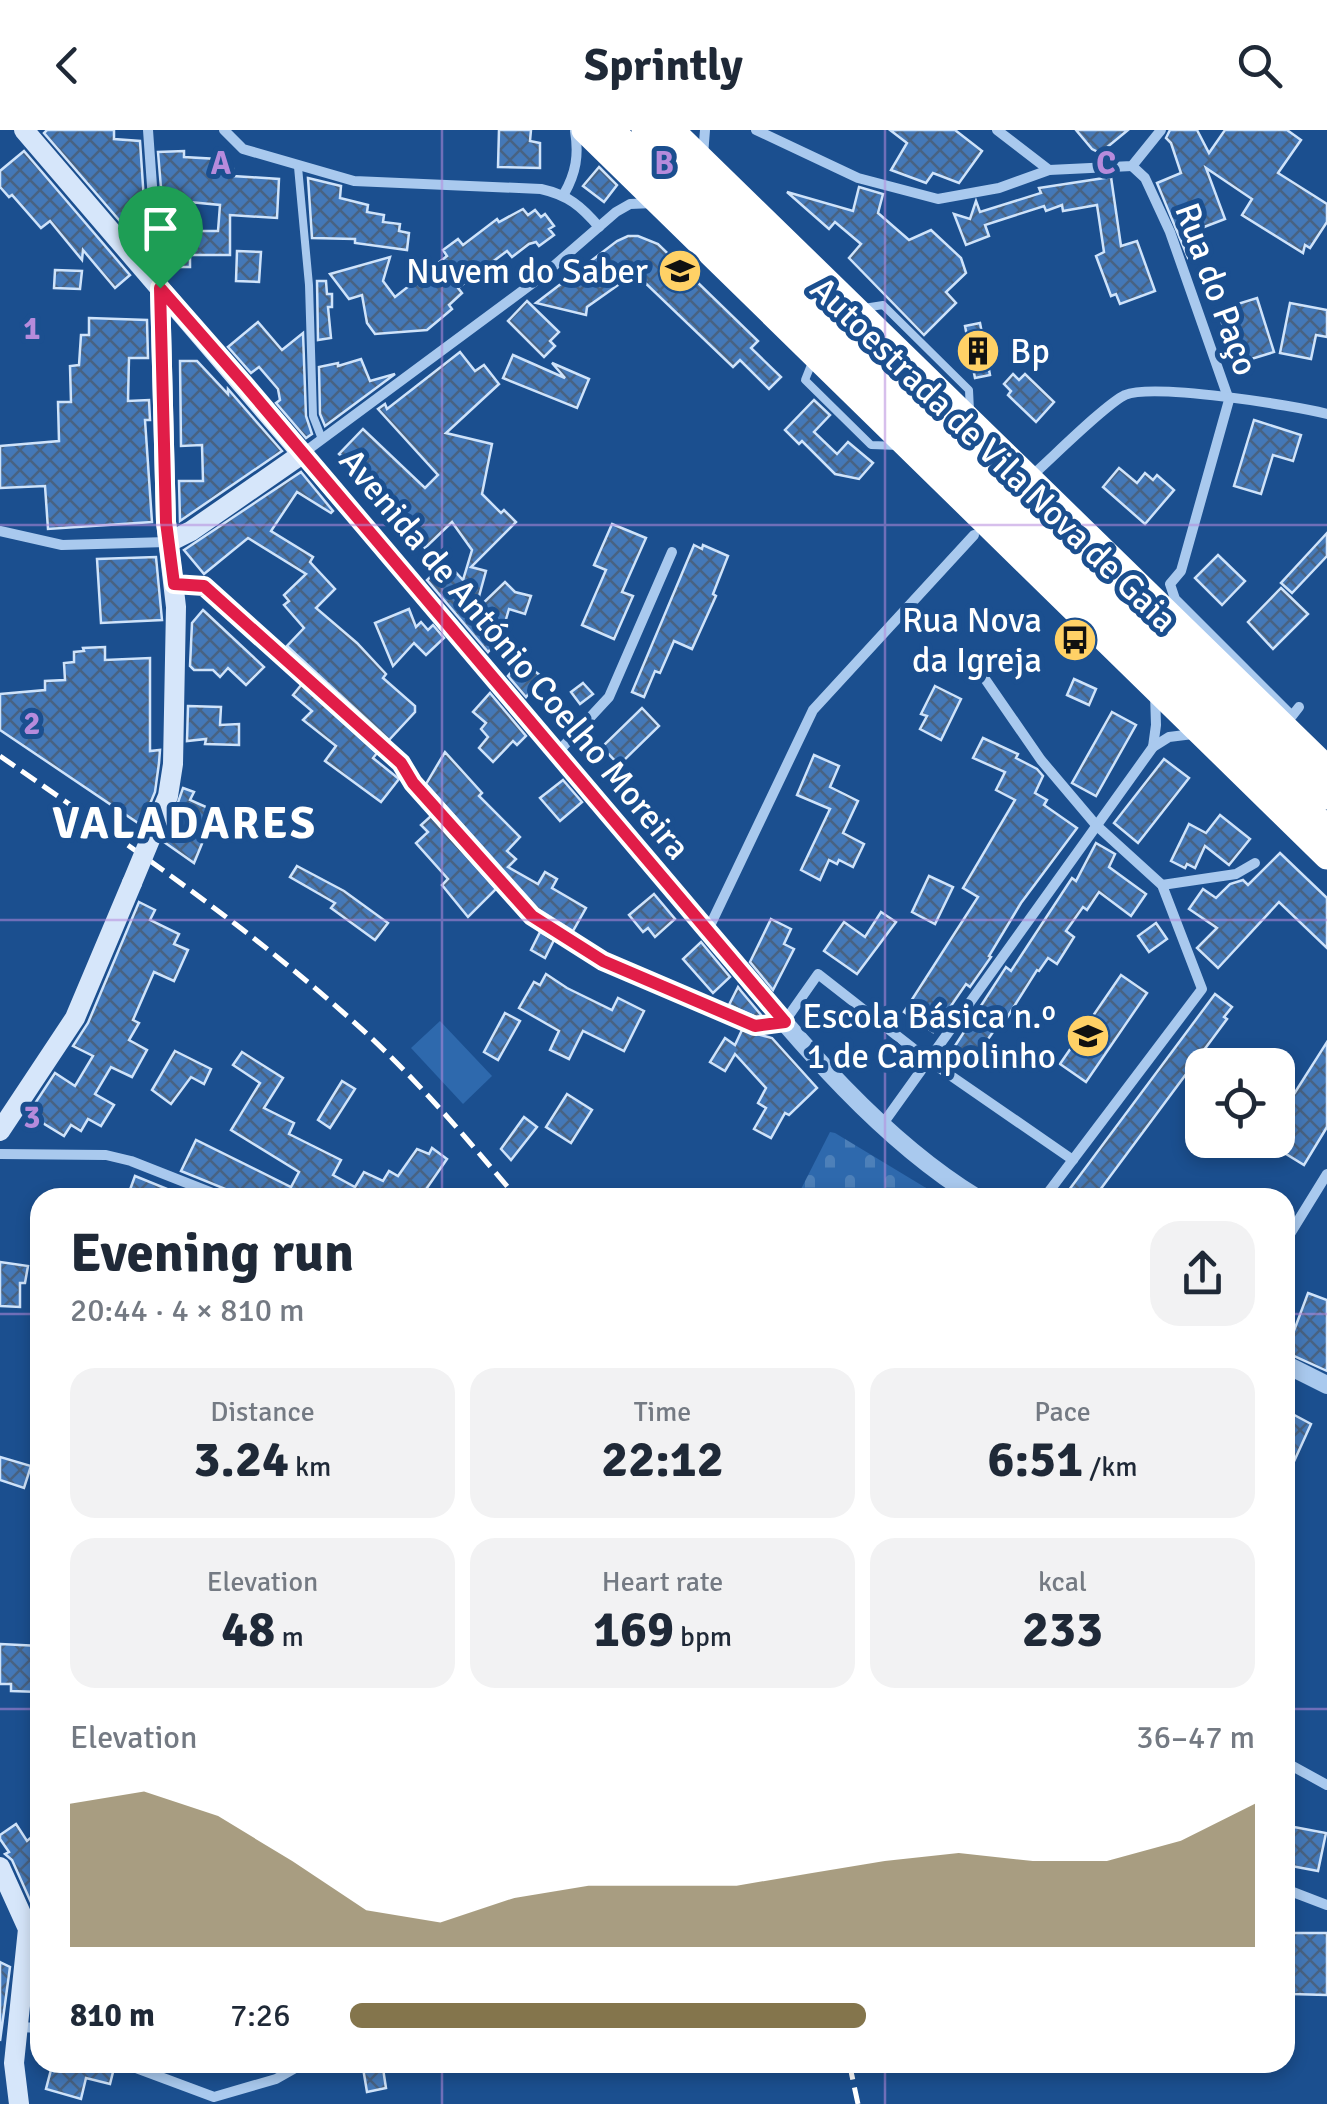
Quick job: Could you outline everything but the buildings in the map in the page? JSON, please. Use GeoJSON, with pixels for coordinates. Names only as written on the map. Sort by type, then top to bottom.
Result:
{"type":"FeatureCollection","features":[{"type":"Feature","properties":{"kind":"highway"},"geometry":{"type":"LineString","coordinates":[[584,130],[1327,857]]}},
{"type":"Feature","properties":{"kind":"highway","name":"Autoestrada de Vila Nova de Gaia"},"geometry":{"type":"LineString","coordinates":[[612,130],[1327,828]]}},
{"type":"Feature","properties":{"kind":"highway","name":"Autoestrada de Vila Nova de Gaia"},"geometry":{"type":"LineString","coordinates":[[644,130],[1327,797]]}},
{"type":"Feature","properties":{"kind":"highway"},"geometry":{"type":"LineString","coordinates":[[672,130],[1327,768]]}},
{"type":"Feature","properties":{"kind":"main road","name":"Avenida de António Coelho Moreira"},"geometry":{"type":"LineString","coordinates":[[24,130],[302,454]]}},
{"type":"Feature","properties":{"kind":"main road"},"geometry":{"type":"LineString","coordinates":[[0,1132],[94,980],[168,796],[174,764],[174,584],[169,542],[160,288]]}},
{"type":"Feature","properties":{"kind":"main road"},"geometry":{"type":"LineString","coordinates":[[169,542],[302,454]]}},
{"type":"Feature","properties":{"kind":"main road"},"geometry":{"type":"LineString","coordinates":[[0,1867],[30,1920]]}},
{"type":"Feature","properties":{"kind":"main road"},"geometry":{"type":"LineString","coordinates":[[18,2104],[7,2061],[29,2027]]}},
{"type":"Feature","properties":{"kind":"street"},"geometry":{"type":"LineString","coordinates":[[148,130],[160,288]]}},
{"type":"Feature","properties":{"kind":"street"},"geometry":{"type":"LineString","coordinates":[[224,130],[243,149],[354,180],[541,189],[564,194],[599,227]]}},
{"type":"Feature","properties":{"kind":"street"},"geometry":{"type":"LineString","coordinates":[[564,194],[574,177],[577,161],[575,130]]}},
{"type":"Feature","properties":{"kind":"street"},"geometry":{"type":"LineString","coordinates":[[704,161],[705,130]]}},
{"type":"Feature","properties":{"kind":"street"},"geometry":{"type":"LineString","coordinates":[[756,130],[858,178],[938,199],[999,188],[1048,170],[1132,166],[1161,130]]}},
{"type":"Feature","properties":{"kind":"street"},"geometry":{"type":"LineString","coordinates":[[997,130],[1048,170]]}},
{"type":"Feature","properties":{"kind":"street","name":"Rua do Paço"},"geometry":{"type":"LineString","coordinates":[[1132,166],[1145,178],[1170,232],[1229,400],[1294,406],[1327,414]]}},
{"type":"Feature","properties":{"kind":"street"},"geometry":{"type":"LineString","coordinates":[[302,454],[541,277],[630,204],[659,204]]}},
{"type":"Feature","properties":{"kind":"street"},"geometry":{"type":"LineString","coordinates":[[1036,472],[1125,396],[1159,390],[1229,400],[1180,571],[1170,584],[1175,599],[1292,716],[1299,707]]}},
{"type":"Feature","properties":{"kind":"street","name":"Avenida de António Coelho Moreira"},"geometry":{"type":"LineString","coordinates":[[302,454],[785,1022],[882,1125],[963,1188]]}},
{"type":"Feature","properties":{"kind":"street"},"geometry":{"type":"LineString","coordinates":[[0,531],[62,545],[169,542]]}},
{"type":"Feature","properties":{"kind":"street"},"geometry":{"type":"LineString","coordinates":[[708,930],[813,710],[974,535]]}},
{"type":"Feature","properties":{"kind":"street"},"geometry":{"type":"LineString","coordinates":[[557,753],[608,697],[672,552]]}},
{"type":"Feature","properties":{"kind":"street"},"geometry":{"type":"LineString","coordinates":[[174,584],[204,586],[401,763],[413,783],[532,916],[603,961],[755,1026],[785,1022],[818,974],[928,1060],[1072,1160]]}},
{"type":"Feature","properties":{"kind":"street"},"geometry":{"type":"LineString","coordinates":[[974,663],[1041,760],[1096,825],[1162,885],[1202,989],[1051,1188]]}},
{"type":"Feature","properties":{"kind":"street"},"geometry":{"type":"LineString","coordinates":[[882,1125],[1153,746],[1155,692]]}},
{"type":"Feature","properties":{"kind":"street"},"geometry":{"type":"LineString","coordinates":[[1153,746],[1180,734],[1198,734]]}},
{"type":"Feature","properties":{"kind":"street"},"geometry":{"type":"LineString","coordinates":[[1162,885],[1236,874],[1255,862]]}},
{"type":"Feature","properties":{"kind":"street"},"geometry":{"type":"LineString","coordinates":[[0,1154],[106,1156],[132,1161],[200,1188]]}},
{"type":"Feature","properties":{"kind":"street"},"geometry":{"type":"LineString","coordinates":[[1295,1226],[1327,1174]]}},
{"type":"Feature","properties":{"kind":"street"},"geometry":{"type":"LineString","coordinates":[[1295,1369],[1327,1385]]}},
{"type":"Feature","properties":{"kind":"street"},"geometry":{"type":"LineString","coordinates":[[1295,1767],[1327,1785]]}},
{"type":"Feature","properties":{"kind":"street"},"geometry":{"type":"LineString","coordinates":[[1295,1893],[1327,1905]]}},
{"type":"Feature","properties":{"kind":"street"},"geometry":{"type":"LineString","coordinates":[[150,2073],[214,2097],[287,2073]]}},
{"type":"Feature","properties":{"kind":"lane"},"geometry":{"type":"LineString","coordinates":[[298,167],[313,416],[322,439]]}},
{"type":"Feature","properties":{"kind":"green space"},"geometry":{"type":"Polygon","coordinates":[[[440,1021],[492,1076],[463,1104],[411,1048],[440,1021]]]}},
{"type":"Feature","properties":{"kind":"green space"},"geometry":{"type":"Polygon","coordinates":[[[830,1132],[926,1188],[802,1188],[830,1132]]]}},
{"type":"Feature","properties":{"kind":"railway"},"geometry":{"type":"LineString","coordinates":[[0,756],[177,880],[305,980],[414,1080],[509,1188]]}},
{"type":"Feature","properties":{"kind":"railway"},"geometry":{"type":"LineString","coordinates":[[851,2073],[858,2104]]}},
{"type":"Feature","properties":{"kind":"place","name":"Nuvem do Saber"},"geometry":{"type":"Point","coordinates":[680,271]}},
{"type":"Feature","properties":{"kind":"place","name":"Bp"},"geometry":{"type":"Point","coordinates":[978,351]}},
{"type":"Feature","properties":{"kind":"place","name":"Rua Nova da Igreja"},"geometry":{"type":"Point","coordinates":[1075,640]}},
{"type":"Feature","properties":{"kind":"place","name":"Escola Básica n.º 1 de Campolinho"},"geometry":{"type":"Point","coordinates":[1088,1036]}},
{"type":"Feature","properties":{"kind":"district","name":"VALADARES"},"geometry":{"type":"Point","coordinates":[185,822]}},
{"type":"Feature","properties":{"kind":"route"},"geometry":{"type":"LineString","coordinates":[[160,288],[785,1022],[755,1026],[603,961],[532,916],[413,783],[401,763],[204,586],[174,584],[166,522],[160,288]]}}]}
